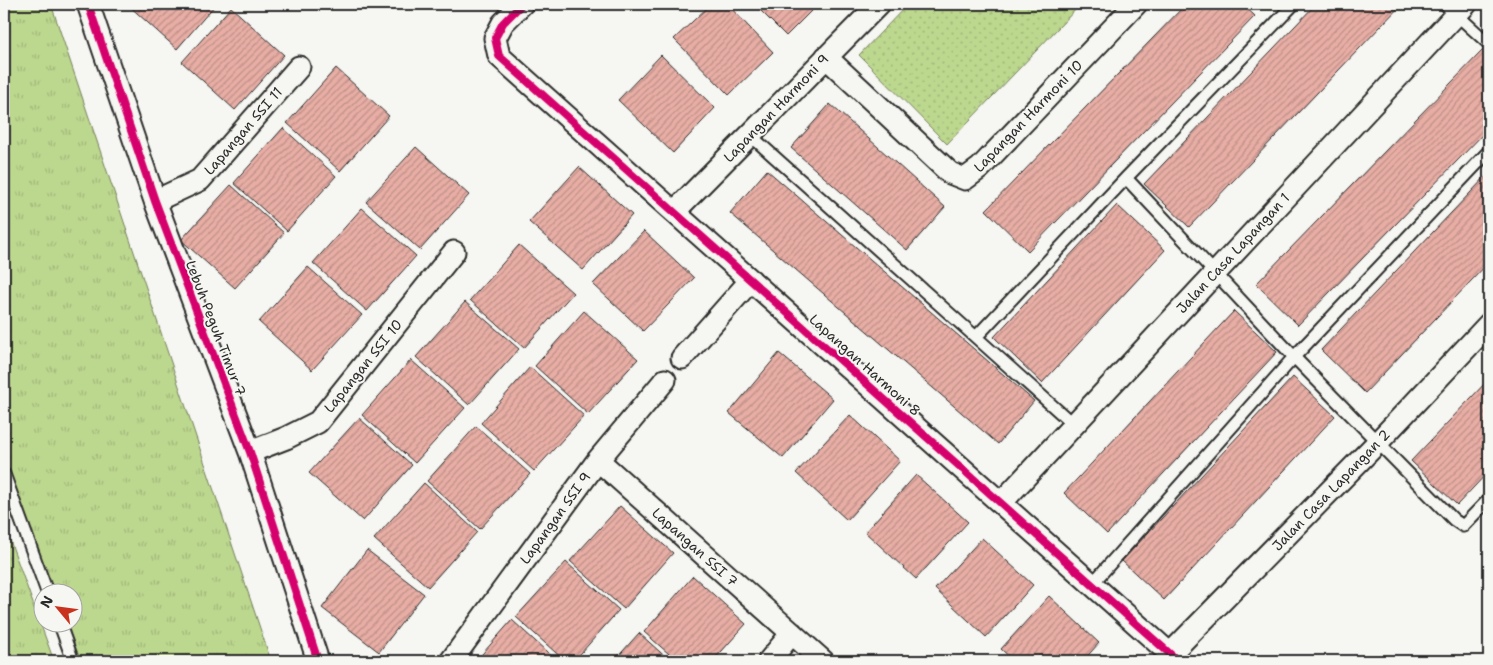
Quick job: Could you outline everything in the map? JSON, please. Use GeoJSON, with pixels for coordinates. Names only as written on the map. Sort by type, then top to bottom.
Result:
{"type":"FeatureCollection","features":[{"type":"Feature","properties":{"kind":"street","name":"Lebuh Peguh Timur 7"},"geometry":{"type":"LineString","coordinates":[[88,4],[155,201],[250,452],[318,661]]}},
{"type":"Feature","properties":{"kind":"street","name":"Lapangan Harmoni 8"},"geometry":{"type":"LineString","coordinates":[[522,4],[503,23],[496,38],[499,56],[1174,658]]}},
{"type":"Feature","properties":{"kind":"street","name":"Lapangan Harmoni 9"},"geometry":{"type":"LineString","coordinates":[[674,212],[879,4]]}},
{"type":"Feature","properties":{"kind":"street","name":"Lapangan Harmoni 10"},"geometry":{"type":"LineString","coordinates":[[826,57],[950,172],[965,179],[980,168],[1136,4]]}},
{"type":"Feature","properties":{"kind":"street","name":"Jalan Casa Lapangan 1"},"geometry":{"type":"LineString","coordinates":[[1001,503],[1215,273],[1456,7]]}},
{"type":"Feature","properties":{"kind":"street","name":"Lapangan SSI 11"},"geometry":{"type":"LineString","coordinates":[[155,201],[200,180],[299,67]]}},
{"type":"Feature","properties":{"kind":"street","name":"Lapangan SSI 10"},"geometry":{"type":"LineString","coordinates":[[250,452],[286,438],[318,422],[454,252]]}},
{"type":"Feature","properties":{"kind":"street"},"geometry":{"type":"LineString","coordinates":[[682,358],[751,280]]}},
{"type":"Feature","properties":{"kind":"street","name":"Jalan Casa Lapangan 2"},"geometry":{"type":"LineString","coordinates":[[1174,658],[1489,324]]}},
{"type":"Feature","properties":{"kind":"street","name":"Lapangan SSI 9"},"geometry":{"type":"LineString","coordinates":[[451,661],[598,460],[665,380]]}},
{"type":"Feature","properties":{"kind":"street","name":"Lapangan SSI 7"},"geometry":{"type":"LineString","coordinates":[[598,460],[823,661]]}},
{"type":"Feature","properties":{"kind":"street"},"geometry":{"type":"LineString","coordinates":[[769,661],[792,633]]}},
{"type":"Feature","properties":{"kind":"lane"},"geometry":{"type":"LineString","coordinates":[[976,337],[1294,4]]}},
{"type":"Feature","properties":{"kind":"lane"},"geometry":{"type":"LineString","coordinates":[[1456,7],[1489,44]]}},
{"type":"Feature","properties":{"kind":"lane"},"geometry":{"type":"LineString","coordinates":[[750,135],[1074,425]]}},
{"type":"Feature","properties":{"kind":"lane"},"geometry":{"type":"LineString","coordinates":[[1092,584],[1294,357],[1489,151]]}},
{"type":"Feature","properties":{"kind":"lane"},"geometry":{"type":"LineString","coordinates":[[1126,178],[1294,357],[1454,520],[1462,526],[1489,499]]}},
{"type":"Feature","properties":{"kind":"lane"},"geometry":{"type":"LineString","coordinates":[[4,474],[44,582]]}},
{"type":"Feature","properties":{"kind":"lane"},"geometry":{"type":"LineString","coordinates":[[62,632],[73,661]]}},
{"type":"Feature","properties":{"kind":"green space"},"geometry":{"type":"Polygon","coordinates":[[[4,4],[51,4],[271,661],[77,661],[66,632],[82,632],[82,582],[49,582],[4,458],[4,4]]]}},
{"type":"Feature","properties":{"kind":"green space"},"geometry":{"type":"Polygon","coordinates":[[[908,4],[1081,4],[947,144],[859,55],[908,4]]]}},
{"type":"Feature","properties":{"kind":"green space"},"geometry":{"type":"Polygon","coordinates":[[[4,524],[32,601],[32,632],[43,632],[54,661],[4,661],[4,524]]]}},
{"type":"Feature","properties":{"kind":"building"},"geometry":{"type":"Polygon","coordinates":[[[127,4],[216,4],[177,49],[127,4]]]}},
{"type":"Feature","properties":{"kind":"building"},"geometry":{"type":"Polygon","coordinates":[[[711,4],[727,4],[773,52],[729,95],[674,39],[711,4]]]}},
{"type":"Feature","properties":{"kind":"building"},"geometry":{"type":"Polygon","coordinates":[[[754,4],[818,4],[786,36],[754,4]]]}},
{"type":"Feature","properties":{"kind":"building"},"geometry":{"type":"Polygon","coordinates":[[[1186,4],[1242,4],[1255,16],[1028,251],[986,210],[1186,4]]]}},
{"type":"Feature","properties":{"kind":"building"},"geometry":{"type":"Polygon","coordinates":[[[1316,4],[1402,4],[1189,227],[1144,184],[1316,4]]]}},
{"type":"Feature","properties":{"kind":"building"},"geometry":{"type":"Polygon","coordinates":[[[231,7],[284,55],[235,110],[182,62],[231,7]]]}},
{"type":"Feature","properties":{"kind":"building"},"geometry":{"type":"Polygon","coordinates":[[[1483,50],[1489,56],[1489,128],[1298,325],[1256,284],[1483,50]]]}},
{"type":"Feature","properties":{"kind":"building"},"geometry":{"type":"Polygon","coordinates":[[[661,55],[715,108],[673,153],[618,100],[661,55]]]}},
{"type":"Feature","properties":{"kind":"building"},"geometry":{"type":"Polygon","coordinates":[[[336,68],[389,116],[340,171],[287,123],[336,68]]]}},
{"type":"Feature","properties":{"kind":"building"},"geometry":{"type":"Polygon","coordinates":[[[830,104],[945,207],[907,250],[791,148],[830,104]]]}},
{"type":"Feature","properties":{"kind":"building"},"geometry":{"type":"Polygon","coordinates":[[[283,128],[336,176],[287,231],[234,183],[283,128]]]}},
{"type":"Feature","properties":{"kind":"building"},"geometry":{"type":"Polygon","coordinates":[[[416,147],[469,195],[420,250],[366,202],[416,147]]]}},
{"type":"Feature","properties":{"kind":"building"},"geometry":{"type":"Polygon","coordinates":[[[579,167],[632,215],[583,270],[529,222],[579,167]]]}},
{"type":"Feature","properties":{"kind":"building"},"geometry":{"type":"Polygon","coordinates":[[[767,170],[1034,401],[998,444],[730,213],[767,170]]]}},
{"type":"Feature","properties":{"kind":"building"},"geometry":{"type":"Polygon","coordinates":[[[1489,173],[1489,262],[1365,393],[1321,350],[1489,173]]]}},
{"type":"Feature","properties":{"kind":"building"},"geometry":{"type":"Polygon","coordinates":[[[231,185],[284,233],[235,288],[181,240],[231,185]]]}},
{"type":"Feature","properties":{"kind":"building"},"geometry":{"type":"Polygon","coordinates":[[[1117,205],[1165,250],[1042,383],[994,337],[1117,205]]]}},
{"type":"Feature","properties":{"kind":"building"},"geometry":{"type":"Polygon","coordinates":[[[362,208],[416,256],[367,311],[313,263],[362,208]]]}},
{"type":"Feature","properties":{"kind":"building"},"geometry":{"type":"Polygon","coordinates":[[[644,231],[694,278],[643,331],[593,284],[644,231]]]}},
{"type":"Feature","properties":{"kind":"building"},"geometry":{"type":"Polygon","coordinates":[[[519,245],[573,293],[524,348],[470,300],[519,245]]]}},
{"type":"Feature","properties":{"kind":"building"},"geometry":{"type":"Polygon","coordinates":[[[308,267],[362,315],[312,370],[259,322],[308,267]]]}},
{"type":"Feature","properties":{"kind":"building"},"geometry":{"type":"Polygon","coordinates":[[[465,302],[519,349],[469,405],[416,357],[465,302]]]}},
{"type":"Feature","properties":{"kind":"building"},"geometry":{"type":"Polygon","coordinates":[[[584,311],[638,359],[588,414],[535,366],[584,311]]]}},
{"type":"Feature","properties":{"kind":"building"},"geometry":{"type":"Polygon","coordinates":[[[1234,311],[1277,352],[1107,534],[1064,493],[1234,311]]]}},
{"type":"Feature","properties":{"kind":"building"},"geometry":{"type":"Polygon","coordinates":[[[779,353],[833,399],[783,458],[729,413],[779,353]]]}},
{"type":"Feature","properties":{"kind":"building"},"geometry":{"type":"Polygon","coordinates":[[[411,360],[465,408],[415,463],[362,415],[411,360]]]}},
{"type":"Feature","properties":{"kind":"building"},"geometry":{"type":"Polygon","coordinates":[[[530,367],[584,416],[534,471],[481,423],[530,367]]]}},
{"type":"Feature","properties":{"kind":"building"},"geometry":{"type":"Polygon","coordinates":[[[1293,377],[1335,416],[1164,600],[1122,561],[1293,377]]]}},
{"type":"Feature","properties":{"kind":"building"},"geometry":{"type":"Polygon","coordinates":[[[1489,379],[1489,471],[1457,505],[1411,461],[1489,379]]]}},
{"type":"Feature","properties":{"kind":"building"},"geometry":{"type":"Polygon","coordinates":[[[850,415],[900,461],[847,520],[796,473],[850,415]]]}},
{"type":"Feature","properties":{"kind":"building"},"geometry":{"type":"Polygon","coordinates":[[[359,418],[412,465],[363,521],[309,473],[359,418]]]}},
{"type":"Feature","properties":{"kind":"building"},"geometry":{"type":"Polygon","coordinates":[[[476,426],[530,474],[480,529],[427,481],[476,426]]]}},
{"type":"Feature","properties":{"kind":"building"},"geometry":{"type":"Polygon","coordinates":[[[916,475],[968,522],[916,579],[865,532],[916,475]]]}},
{"type":"Feature","properties":{"kind":"building"},"geometry":{"type":"Polygon","coordinates":[[[424,483],[477,532],[428,587],[374,539],[424,483]]]}},
{"type":"Feature","properties":{"kind":"building"},"geometry":{"type":"Polygon","coordinates":[[[620,506],[673,553],[624,609],[570,561],[620,506]]]}},
{"type":"Feature","properties":{"kind":"building"},"geometry":{"type":"Polygon","coordinates":[[[982,538],[1033,585],[986,637],[935,589],[982,538]]]}},
{"type":"Feature","properties":{"kind":"building"},"geometry":{"type":"Polygon","coordinates":[[[367,550],[424,594],[379,652],[322,608],[367,550]]]}},
{"type":"Feature","properties":{"kind":"building"},"geometry":{"type":"Polygon","coordinates":[[[566,562],[619,610],[574,661],[565,661],[516,617],[566,562]]]}},
{"type":"Feature","properties":{"kind":"building"},"geometry":{"type":"Polygon","coordinates":[[[693,576],[746,624],[713,661],[677,661],[644,632],[693,576]]]}},
{"type":"Feature","properties":{"kind":"building"},"geometry":{"type":"Polygon","coordinates":[[[1049,596],[1099,643],[1083,661],[1014,661],[1001,649],[1049,596]]]}},
{"type":"Feature","properties":{"kind":"building"},"geometry":{"type":"Polygon","coordinates":[[[512,620],[557,661],[476,661],[512,620]]]}},
{"type":"Feature","properties":{"kind":"building"},"geometry":{"type":"Polygon","coordinates":[[[639,633],[670,661],[614,661],[639,633]]]}},
{"type":"Feature","properties":{"kind":"cycle path"},"geometry":{"type":"LineString","coordinates":[[88,4],[155,201],[250,452],[318,661]]}},
{"type":"Feature","properties":{"kind":"cycle path"},"geometry":{"type":"LineString","coordinates":[[522,4],[503,23],[495,38],[499,56],[1178,661]]}}]}
